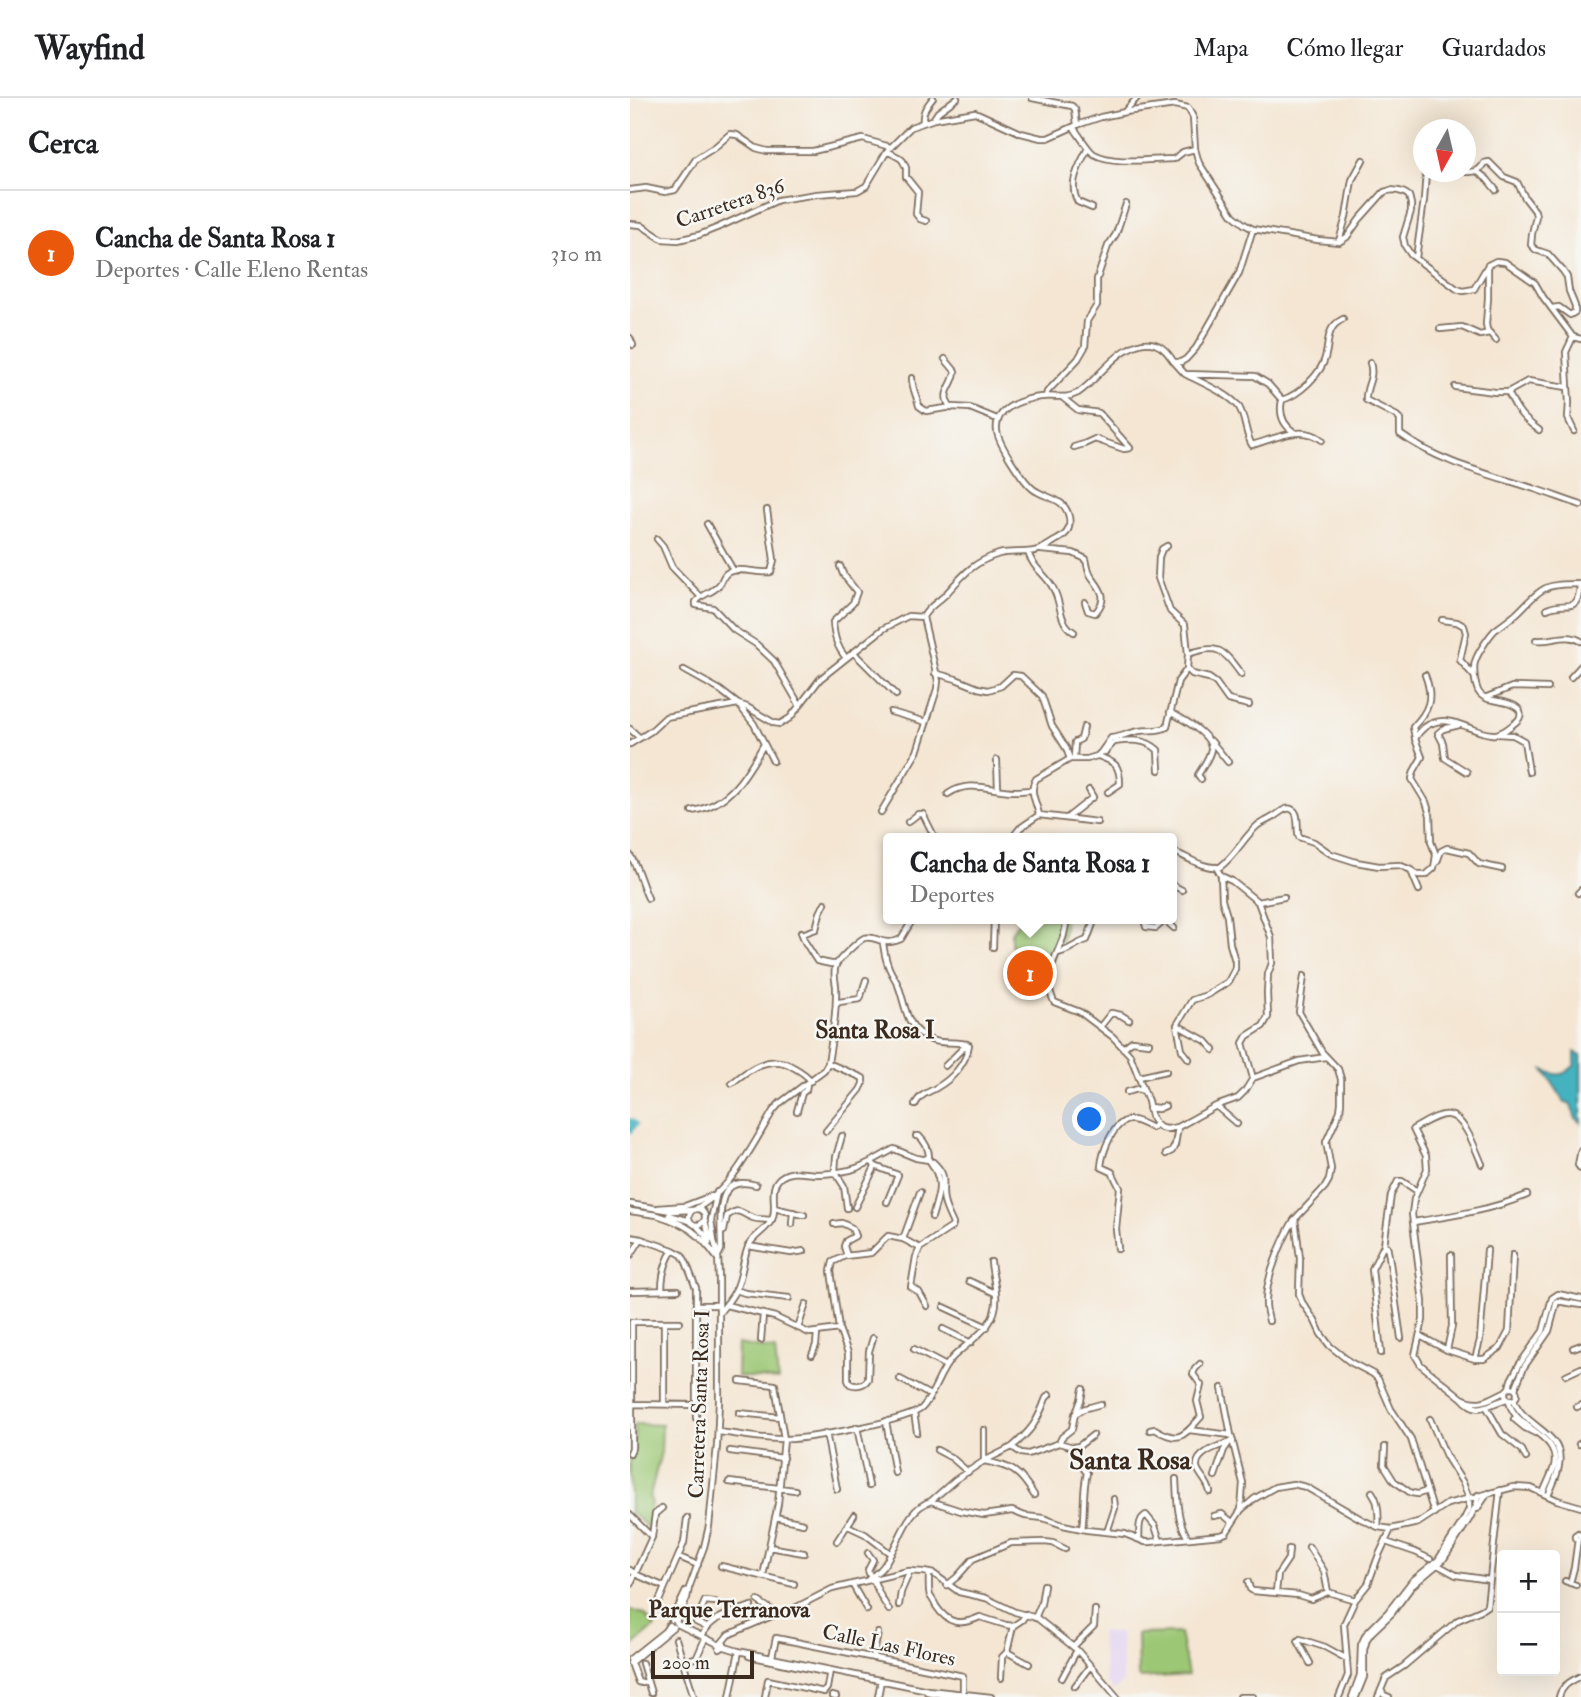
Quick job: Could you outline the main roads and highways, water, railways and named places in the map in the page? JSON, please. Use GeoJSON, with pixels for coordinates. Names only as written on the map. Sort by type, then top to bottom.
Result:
{"type":"FeatureCollection","features":[{"type":"Feature","properties":{"kind":"water"},"geometry":{"type":"Polygon","coordinates":[[[1575,1052],[1581,1056],[1581,1123],[1576,1119],[1570,1103],[1565,1102],[1544,1070],[1553,1074],[1567,1071],[1575,1065],[1575,1052]]]}},
{"type":"Feature","properties":{"kind":"waterway"},"geometry":{"type":"LineString","coordinates":[[630,1121],[635,1124],[630,1130]]}},
{"type":"Feature","properties":{"kind":"place","name":"Cancha de Santa Rosa 1"},"geometry":{"type":"Point","coordinates":[1030,973]}},
{"type":"Feature","properties":{"kind":"district","name":"Santa Rosa I"},"geometry":{"type":"Point","coordinates":[875,1030]}},
{"type":"Feature","properties":{"kind":"district","name":"Santa Rosa"},"geometry":{"type":"Point","coordinates":[1130,1459]}},
{"type":"Feature","properties":{"kind":"district","name":"Parque Terranova"},"geometry":{"type":"Point","coordinates":[729,1609]}}]}
